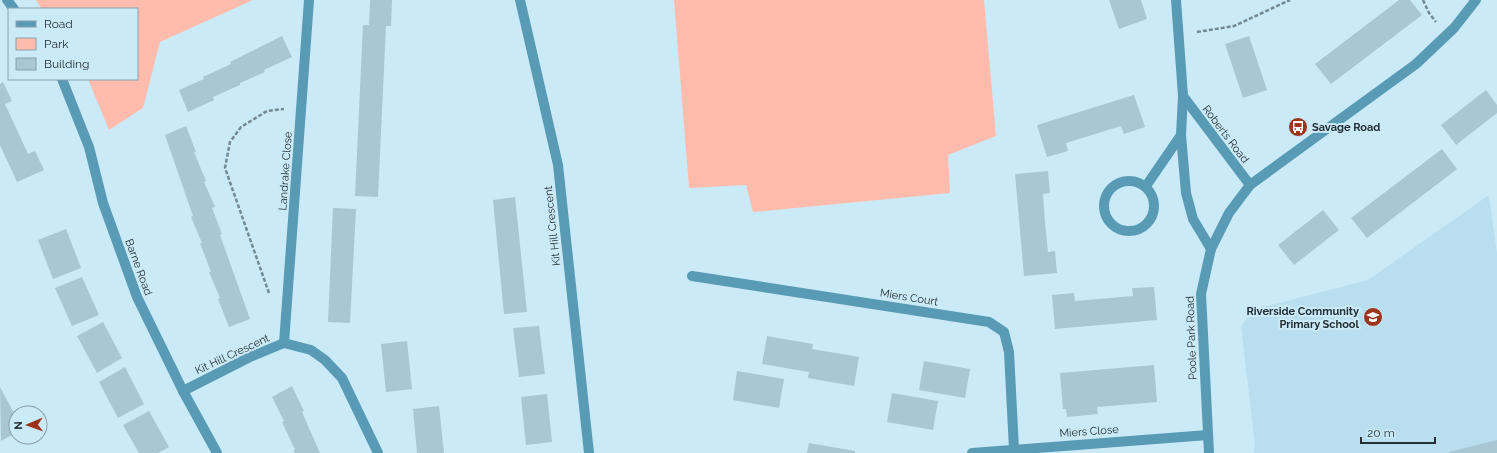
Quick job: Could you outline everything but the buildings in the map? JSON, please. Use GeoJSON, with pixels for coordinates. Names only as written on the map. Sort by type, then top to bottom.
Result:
{"type":"FeatureCollection","features":[{"type":"Feature","properties":{"kind":"street"},"geometry":{"type":"LineString","coordinates":[[7,0],[13,8]]}},
{"type":"Feature","properties":{"kind":"street","name":"Landrake Close"},"geometry":{"type":"LineString","coordinates":[[284,343],[309,0]]}},
{"type":"Feature","properties":{"kind":"street","name":"Kit Hill Crescent"},"geometry":{"type":"LineString","coordinates":[[520,0],[558,164],[589,453]]}},
{"type":"Feature","properties":{"kind":"street"},"geometry":{"type":"LineString","coordinates":[[1176,0],[1183,96],[1181,135],[1186,193],[1193,219],[1211,249]]}},
{"type":"Feature","properties":{"kind":"street"},"geometry":{"type":"LineString","coordinates":[[1250,185],[1416,64],[1446,35],[1476,0]]}},
{"type":"Feature","properties":{"kind":"street","name":"Barne Road"},"geometry":{"type":"LineString","coordinates":[[62,80],[89,147],[103,203],[137,297],[183,391],[217,453]]}},
{"type":"Feature","properties":{"kind":"street","name":"Roberts Road"},"geometry":{"type":"LineString","coordinates":[[1183,96],[1250,185]]}},
{"type":"Feature","properties":{"kind":"street"},"geometry":{"type":"LineString","coordinates":[[1146,186],[1181,135]]}},
{"type":"Feature","properties":{"kind":"street"},"geometry":{"type":"LineString","coordinates":[[1126,180],[1140,182],[1146,186],[1151,192],[1155,206],[1154,213],[1146,225],[1140,229],[1126,231],[1112,225],[1105,212],[1104,205],[1108,191],[1119,182],[1126,180]]}},
{"type":"Feature","properties":{"kind":"street","name":"Poole Park Road"},"geometry":{"type":"LineString","coordinates":[[1209,453],[1200,294],[1211,249],[1229,213],[1250,185]]}},
{"type":"Feature","properties":{"kind":"street","name":"Miers Court"},"geometry":{"type":"LineString","coordinates":[[692,276],[989,322],[1004,332],[1009,352],[1014,449]]}},
{"type":"Feature","properties":{"kind":"street","name":"Kit Hill Crescent"},"geometry":{"type":"LineString","coordinates":[[183,391],[250,357],[284,343],[311,350],[325,360],[342,378],[378,453]]}},
{"type":"Feature","properties":{"kind":"street","name":"Miers Close"},"geometry":{"type":"LineString","coordinates":[[972,453],[1208,434]]}},
{"type":"Feature","properties":{"kind":"path"},"geometry":{"type":"LineString","coordinates":[[1178,34],[1234,26],[1290,0]]}},
{"type":"Feature","properties":{"kind":"path"},"geometry":{"type":"LineString","coordinates":[[1424,0],[1430,14],[1446,35]]}},
{"type":"Feature","properties":{"kind":"path"},"geometry":{"type":"LineString","coordinates":[[286,318],[269,295],[225,168],[230,142],[242,127],[267,111],[302,109]]}},
{"type":"Feature","properties":{"kind":"shaded area","name":"Riverside Community Primary School"},"geometry":{"type":"Polygon","coordinates":[[[1489,195],[1497,254],[1497,453],[1254,453],[1255,445],[1241,326],[1255,309],[1368,280],[1489,195]]]}},
{"type":"Feature","properties":{"kind":"green space"},"geometry":{"type":"Polygon","coordinates":[[[36,0],[253,0],[160,42],[143,108],[109,130],[88,80],[138,80],[138,8],[41,8],[36,0]]]}},
{"type":"Feature","properties":{"kind":"green space"},"geometry":{"type":"Polygon","coordinates":[[[674,0],[984,0],[996,136],[948,155],[950,193],[753,212],[746,185],[689,188],[674,0]]]}},
{"type":"Feature","properties":{"kind":"place","name":"Savage Road"},"geometry":{"type":"Point","coordinates":[1298,127]}},
{"type":"Feature","properties":{"kind":"place","name":"Riverside Community Primary School"},"geometry":{"type":"Point","coordinates":[1373,317]}}]}
